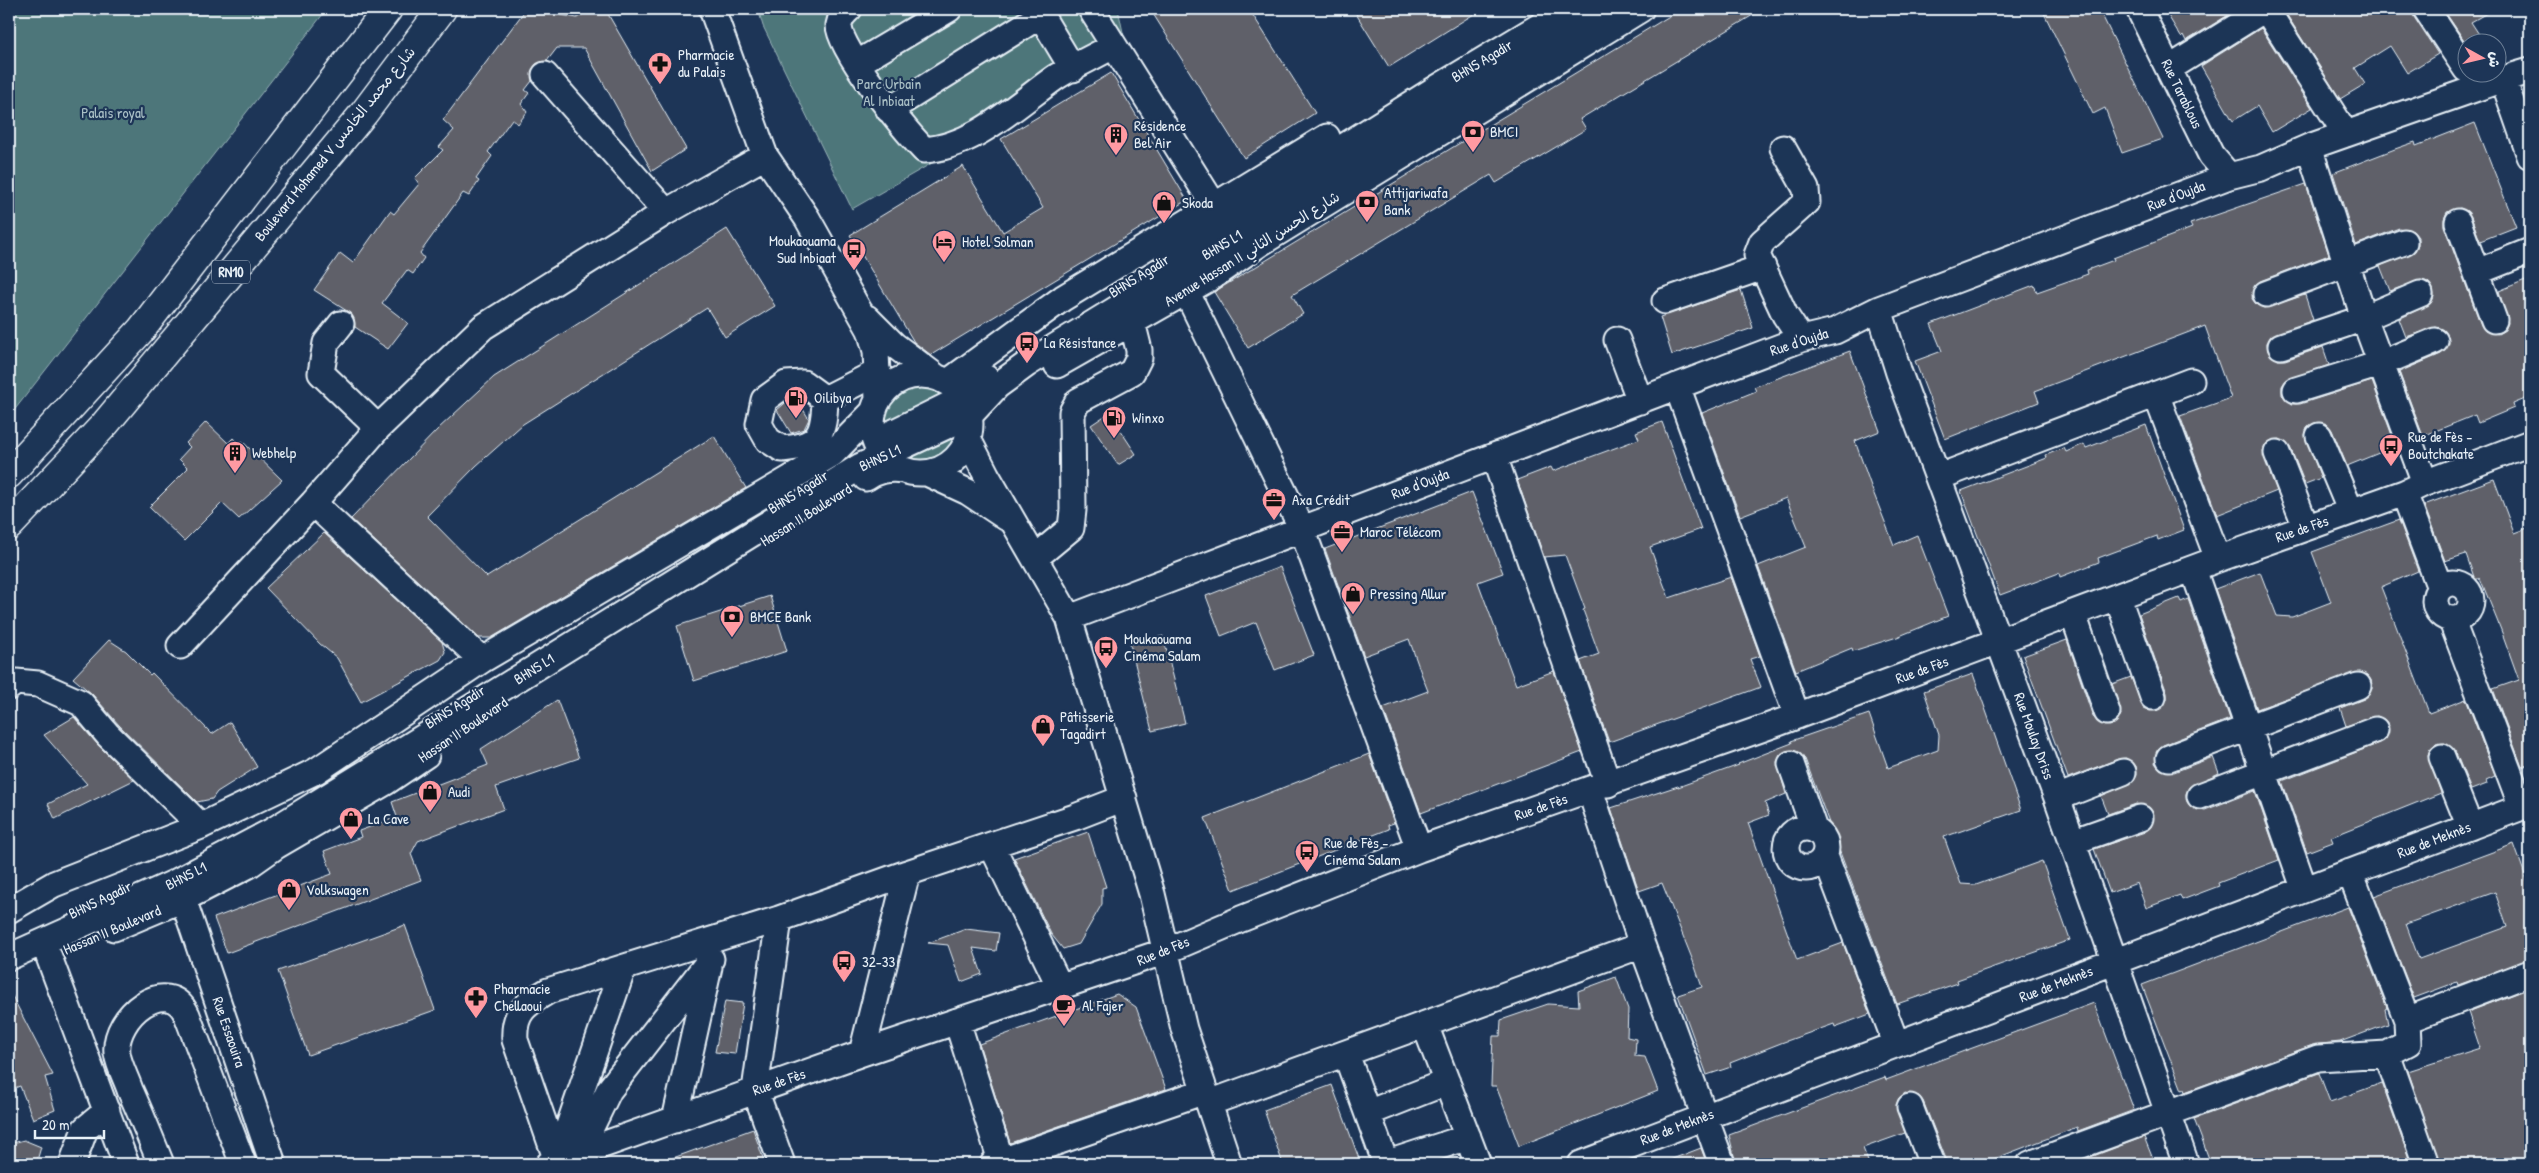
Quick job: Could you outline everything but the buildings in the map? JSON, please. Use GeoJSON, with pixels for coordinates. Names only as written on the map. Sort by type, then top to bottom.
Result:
{"type":"FeatureCollection","features":[{"type":"Feature","properties":{"kind":"main road","name":"RN10"},"geometry":{"type":"LineString","coordinates":[[9,474],[141,330],[388,9]]}},
{"type":"Feature","properties":{"kind":"main road","name":"Boulevard Mohamed V شارع محمد الخامس"},"geometry":{"type":"LineString","coordinates":[[9,526],[105,424],[364,113],[442,9]]}},
{"type":"Feature","properties":{"kind":"street"},"geometry":{"type":"LineString","coordinates":[[712,9],[765,156],[808,218],[860,311],[875,348],[878,372],[876,405],[872,427],[897,461],[968,492],[1013,522]]}},
{"type":"Feature","properties":{"kind":"street"},"geometry":{"type":"LineString","coordinates":[[849,9],[844,13],[839,26],[845,43],[889,110],[924,150],[941,149],[983,128],[1023,102],[1057,76],[1113,46]]}},
{"type":"Feature","properties":{"kind":"street"},"geometry":{"type":"LineString","coordinates":[[858,63],[949,9]]}},
{"type":"Feature","properties":{"kind":"street"},"geometry":{"type":"LineString","coordinates":[[1091,9],[1215,206]]}},
{"type":"Feature","properties":{"kind":"street"},"geometry":{"type":"LineString","coordinates":[[897,461],[942,469],[955,460],[959,407],[1063,298],[1535,9]]}},
{"type":"Feature","properties":{"kind":"street","name":"BHNS Agadir"},"geometry":{"type":"LineString","coordinates":[[9,943],[294,807],[811,485],[897,461],[959,407],[1010,357],[1432,91],[1568,9]]}},
{"type":"Feature","properties":{"kind":"street","name":"BHNS L1"},"geometry":{"type":"LineString","coordinates":[[959,407],[997,386],[1027,364],[1605,9]]}},
{"type":"Feature","properties":{"kind":"street","name":"Avenue Hassan II شارع الحسن الثاني"},"geometry":{"type":"LineString","coordinates":[[959,407],[994,401],[1186,291],[1641,9]]}},
{"type":"Feature","properties":{"kind":"street","name":"Rue Tarablous"},"geometry":{"type":"LineString","coordinates":[[2139,9],[2212,155],[2229,176]]}},
{"type":"Feature","properties":{"kind":"street"},"geometry":{"type":"LineString","coordinates":[[2170,68],[2265,9],[2346,134]]}},
{"type":"Feature","properties":{"kind":"street"},"geometry":{"type":"LineString","coordinates":[[2426,9],[2456,53]]}},
{"type":"Feature","properties":{"kind":"street"},"geometry":{"type":"LineString","coordinates":[[889,110],[1039,12],[1073,69]]}},
{"type":"Feature","properties":{"kind":"street","name":"Rue d'Oujda"},"geometry":{"type":"LineString","coordinates":[[2506,77],[2530,71]]}},
{"type":"Feature","properties":{"kind":"street"},"geometry":{"type":"LineString","coordinates":[[545,74],[666,212]]}},
{"type":"Feature","properties":{"kind":"street","name":"Rue d'Oujda"},"geometry":{"type":"LineString","coordinates":[[1069,618],[1801,339],[1835,330],[1879,309],[2229,176],[2261,168],[2309,147],[2346,134],[2459,82]]}},
{"type":"Feature","properties":{"kind":"street"},"geometry":{"type":"LineString","coordinates":[[2503,82],[2530,156]]}},
{"type":"Feature","properties":{"kind":"street"},"geometry":{"type":"LineString","coordinates":[[2309,147],[2346,265],[2380,364],[2440,588],[2435,603],[2438,611],[2451,619],[2526,805]]}},
{"type":"Feature","properties":{"kind":"street"},"geometry":{"type":"LineString","coordinates":[[1783,148],[1808,195],[1802,207],[1762,242],[1758,248],[1757,255],[1785,315],[1801,339]]}},
{"type":"Feature","properties":{"kind":"street"},"geometry":{"type":"LineString","coordinates":[[180,646],[314,503],[378,428],[483,327],[666,212],[765,156]]}},
{"type":"Feature","properties":{"kind":"street"},"geometry":{"type":"LineString","coordinates":[[2458,222],[2494,320]]}},
{"type":"Feature","properties":{"kind":"street"},"geometry":{"type":"LineString","coordinates":[[2266,294],[2404,242]]}},
{"type":"Feature","properties":{"kind":"street"},"geometry":{"type":"LineString","coordinates":[[2477,272],[2530,250]]}},
{"type":"Feature","properties":{"kind":"street"},"geometry":{"type":"LineString","coordinates":[[1665,301],[1763,267]]}},
{"type":"Feature","properties":{"kind":"street"},"geometry":{"type":"LineString","coordinates":[[1186,291],[1302,529],[1419,849]]}},
{"type":"Feature","properties":{"kind":"street"},"geometry":{"type":"LineString","coordinates":[[2281,346],[2364,318],[2420,294]]}},
{"type":"Feature","properties":{"kind":"street","name":"Rue Moulay Driss"},"geometry":{"type":"LineString","coordinates":[[1879,309],[1899,372],[2057,798],[2186,1164]]}},
{"type":"Feature","properties":{"kind":"street"},"geometry":{"type":"LineString","coordinates":[[860,311],[959,407],[1013,522],[1069,618],[1124,798],[1166,951],[1184,1029],[1229,1164]]}},
{"type":"Feature","properties":{"kind":"street"},"geometry":{"type":"LineString","coordinates":[[1035,558],[1071,528],[1074,510],[1072,412],[1078,401],[1132,372],[1139,358],[1139,350],[1132,322]]}},
{"type":"Feature","properties":{"kind":"street"},"geometry":{"type":"LineString","coordinates":[[340,324],[326,343],[321,373],[378,428]]}},
{"type":"Feature","properties":{"kind":"street"},"geometry":{"type":"LineString","coordinates":[[1617,340],[1640,400]]}},
{"type":"Feature","properties":{"kind":"street"},"geometry":{"type":"LineString","coordinates":[[2296,390],[2380,364],[2435,341]]}},
{"type":"Feature","properties":{"kind":"street"},"geometry":{"type":"LineString","coordinates":[[825,399],[878,372]]}},
{"type":"Feature","properties":{"kind":"street"},"geometry":{"type":"LineString","coordinates":[[9,910],[54,884],[201,826],[316,771],[482,660],[832,454],[876,405],[886,388],[909,376],[923,374],[959,407]]}},
{"type":"Feature","properties":{"kind":"street"},"geometry":{"type":"LineString","coordinates":[[1939,477],[2190,381]]}},
{"type":"Feature","properties":{"kind":"street"},"geometry":{"type":"LineString","coordinates":[[1677,386],[1798,716]]}},
{"type":"Feature","properties":{"kind":"street"},"geometry":{"type":"LineString","coordinates":[[2156,394],[2218,559]]}},
{"type":"Feature","properties":{"kind":"street"},"geometry":{"type":"LineString","coordinates":[[2319,436],[2351,512]]}},
{"type":"Feature","properties":{"kind":"street","name":"Rue de Fès"},"geometry":{"type":"LineString","coordinates":[[574,1158],[755,1090],[1166,951],[1240,919],[1419,849],[1798,716],[2118,598],[2218,559],[2351,512],[2530,443]]}},
{"type":"Feature","properties":{"kind":"street"},"geometry":{"type":"LineString","coordinates":[[2276,453],[2306,527]]}},
{"type":"Feature","properties":{"kind":"street"},"geometry":{"type":"LineString","coordinates":[[1494,456],[1599,787],[1642,945],[1722,1164]]}},
{"type":"Feature","properties":{"kind":"street","name":"BHNS L1"},"geometry":{"type":"LineString","coordinates":[[9,957],[172,884],[272,831],[860,466],[897,461]]}},
{"type":"Feature","properties":{"kind":"street","name":"Hassan II Boulevard"},"geometry":{"type":"LineString","coordinates":[[9,966],[49,957],[183,899],[249,865],[276,846],[386,782],[492,709],[871,474],[889,468],[897,461]]}},
{"type":"Feature","properties":{"kind":"street"},"geometry":{"type":"LineString","coordinates":[[314,503],[482,660]]}},
{"type":"Feature","properties":{"kind":"street"},"geometry":{"type":"LineString","coordinates":[[2193,569],[2247,730],[2304,888]]}},
{"type":"Feature","properties":{"kind":"street"},"geometry":{"type":"LineString","coordinates":[[2118,598],[2154,698]]}},
{"type":"Feature","properties":{"kind":"street"},"geometry":{"type":"LineString","coordinates":[[2074,614],[2106,712]]}},
{"type":"Feature","properties":{"kind":"street"},"geometry":{"type":"LineString","coordinates":[[9,687],[16,682],[38,684],[81,703],[108,736],[201,826]]}},
{"type":"Feature","properties":{"kind":"street"},"geometry":{"type":"LineString","coordinates":[[2169,758],[2247,730],[2358,686]]}},
{"type":"Feature","properties":{"kind":"street"},"geometry":{"type":"LineString","coordinates":[[2200,796],[2375,730]]}},
{"type":"Feature","properties":{"kind":"street"},"geometry":{"type":"LineString","coordinates":[[2442,756],[2470,826]]}},
{"type":"Feature","properties":{"kind":"street"},"geometry":{"type":"LineString","coordinates":[[1792,764],[1814,829],[1825,840],[1825,856],[1896,1044]]}},
{"type":"Feature","properties":{"kind":"street"},"geometry":{"type":"LineString","coordinates":[[2057,798],[2123,772]]}},
{"type":"Feature","properties":{"kind":"street"},"geometry":{"type":"LineString","coordinates":[[574,1158],[515,1040],[514,1025],[520,1011],[532,1000],[548,991],[623,968],[716,948],[780,919],[907,872],[992,846],[1124,798]]}},
{"type":"Feature","properties":{"kind":"street","name":"Rue de Meknès"},"geometry":{"type":"LineString","coordinates":[[1581,1164],[2526,805]]}},
{"type":"Feature","properties":{"kind":"street"},"geometry":{"type":"LineString","coordinates":[[2072,842],[2140,818]]}},
{"type":"Feature","properties":{"kind":"street"},"geometry":{"type":"LineString","coordinates":[[1814,829],[1806,827],[1792,833],[1787,840],[1787,855],[1791,862],[1806,868],[1820,862],[1825,856]]}},
{"type":"Feature","properties":{"kind":"street"},"geometry":{"type":"LineString","coordinates":[[992,846],[1060,987]]}},
{"type":"Feature","properties":{"kind":"street"},"geometry":{"type":"LineString","coordinates":[[862,1053],[907,872]]}},
{"type":"Feature","properties":{"kind":"street"},"geometry":{"type":"LineString","coordinates":[[2030,1164],[2168,1115],[2318,1058],[2387,1054],[2408,1043],[2410,1037],[2407,1020],[2350,872]]}},
{"type":"Feature","properties":{"kind":"street","name":"Rue Essaouira"},"geometry":{"type":"LineString","coordinates":[[183,899],[274,1164]]}},
{"type":"Feature","properties":{"kind":"street"},"geometry":{"type":"LineString","coordinates":[[780,919],[755,1090],[782,1164]]}},
{"type":"Feature","properties":{"kind":"street"},"geometry":{"type":"LineString","coordinates":[[957,1021],[999,1163],[1346,1054],[1642,945]]}},
{"type":"Feature","properties":{"kind":"street"},"geometry":{"type":"LineString","coordinates":[[675,1120],[716,948]]}},
{"type":"Feature","properties":{"kind":"street"},"geometry":{"type":"LineString","coordinates":[[574,1158],[609,1090],[716,948]]}},
{"type":"Feature","properties":{"kind":"street"},"geometry":{"type":"LineString","coordinates":[[49,957],[126,1164]]}},
{"type":"Feature","properties":{"kind":"street"},"geometry":{"type":"LineString","coordinates":[[574,1158],[623,968]]}},
{"type":"Feature","properties":{"kind":"street"},"geometry":{"type":"LineString","coordinates":[[2407,1020],[2530,973]]}},
{"type":"Feature","properties":{"kind":"street"},"geometry":{"type":"LineString","coordinates":[[179,1003],[212,984]]}},
{"type":"Feature","properties":{"kind":"street"},"geometry":{"type":"LineString","coordinates":[[161,1164],[120,1064],[117,1043],[121,1028],[130,1014],[160,998],[166,998],[179,1003],[187,1015],[243,1164]]}},
{"type":"Feature","properties":{"kind":"street"},"geometry":{"type":"LineString","coordinates":[[1425,1025],[1478,1164]]}},
{"type":"Feature","properties":{"kind":"street"},"geometry":{"type":"LineString","coordinates":[[1346,1054],[1386,1164],[1468,1137]]}},
{"type":"Feature","properties":{"kind":"street"},"geometry":{"type":"LineString","coordinates":[[2387,1054],[2426,1164]]}},
{"type":"Feature","properties":{"kind":"street"},"geometry":{"type":"LineString","coordinates":[[1368,1114],[1447,1082]]}},
{"type":"Feature","properties":{"kind":"street"},"geometry":{"type":"LineString","coordinates":[[1910,1107],[1932,1164]]}},
{"type":"Feature","properties":{"kind":"street"},"geometry":{"type":"LineString","coordinates":[[76,1160],[85,1129],[107,1111]]}},
{"type":"Feature","properties":{"kind":"green space","name":"Palais royal"},"geometry":{"type":"Polygon","coordinates":[[[9,9],[327,9],[9,417],[9,9]]]}},
{"type":"Feature","properties":{"kind":"green space","name":"Parc Urbain Al Inbiaat"},"geometry":{"type":"Polygon","coordinates":[[[758,9],[1118,9],[1127,51],[852,209],[763,26],[758,9]]]}},
{"type":"Feature","properties":{"kind":"green space"},"geometry":{"type":"Polygon","coordinates":[[[918,385],[940,391],[957,407],[957,439],[955,446],[944,457],[930,462],[907,461],[882,425],[886,410],[893,398],[904,390],[918,385]]]}},
{"type":"Feature","properties":{"kind":"place","name":"Pharmacie du Palais"},"geometry":{"type":"Point","coordinates":[660,85]}},
{"type":"Feature","properties":{"kind":"place","name":"BMCI"},"geometry":{"type":"Point","coordinates":[1473,153]}},
{"type":"Feature","properties":{"kind":"place","name":"Résidence Bel Air"},"geometry":{"type":"Point","coordinates":[1116,156]}},
{"type":"Feature","properties":{"kind":"place","name":"Attijariwafa Bank"},"geometry":{"type":"Point","coordinates":[1367,223]}},
{"type":"Feature","properties":{"kind":"place","name":"Skoda"},"geometry":{"type":"Point","coordinates":[1164,224]}},
{"type":"Feature","properties":{"kind":"place","name":"Hotel Solman"},"geometry":{"type":"Point","coordinates":[944,263]}},
{"type":"Feature","properties":{"kind":"place","name":"Moukaouama Sud Inbiaat"},"geometry":{"type":"Point","coordinates":[854,271]}},
{"type":"Feature","properties":{"kind":"place","name":"La Résistance"},"geometry":{"type":"Point","coordinates":[1027,364]}},
{"type":"Feature","properties":{"kind":"place","name":"Oilibya"},"geometry":{"type":"Point","coordinates":[796,419]}},
{"type":"Feature","properties":{"kind":"place","name":"Winxo"},"geometry":{"type":"Point","coordinates":[1114,439]}},
{"type":"Feature","properties":{"kind":"place","name":"Rue de Fès - Boutchakate"},"geometry":{"type":"Point","coordinates":[2391,467]}},
{"type":"Feature","properties":{"kind":"place","name":"Webhelp"},"geometry":{"type":"Point","coordinates":[235,474]}},
{"type":"Feature","properties":{"kind":"place","name":"Axa Crédit"},"geometry":{"type":"Point","coordinates":[1274,521]}},
{"type":"Feature","properties":{"kind":"place","name":"Maroc Télécom"},"geometry":{"type":"Point","coordinates":[1342,553]}},
{"type":"Feature","properties":{"kind":"place","name":"Pressing Allur"},"geometry":{"type":"Point","coordinates":[1353,615]}},
{"type":"Feature","properties":{"kind":"place","name":"BMCE Bank"},"geometry":{"type":"Point","coordinates":[732,638]}},
{"type":"Feature","properties":{"kind":"place","name":"Moukaouama Cinéma Salam"},"geometry":{"type":"Point","coordinates":[1106,669]}},
{"type":"Feature","properties":{"kind":"place","name":"Pâtisserie Tagadirt"},"geometry":{"type":"Point","coordinates":[1043,747]}},
{"type":"Feature","properties":{"kind":"place","name":"Audi"},"geometry":{"type":"Point","coordinates":[430,813]}},
{"type":"Feature","properties":{"kind":"place","name":"La Cave"},"geometry":{"type":"Point","coordinates":[351,840]}},
{"type":"Feature","properties":{"kind":"place","name":"Rue de Fès - Cinéma Salam"},"geometry":{"type":"Point","coordinates":[1307,873]}},
{"type":"Feature","properties":{"kind":"place","name":"Volkswagen"},"geometry":{"type":"Point","coordinates":[289,911]}},
{"type":"Feature","properties":{"kind":"place","name":"32-33"},"geometry":{"type":"Point","coordinates":[844,983]}},
{"type":"Feature","properties":{"kind":"place","name":"Pharmacie Chellaoui"},"geometry":{"type":"Point","coordinates":[476,1019]}},
{"type":"Feature","properties":{"kind":"place","name":"Al Fajer"},"geometry":{"type":"Point","coordinates":[1064,1027]}}]}
